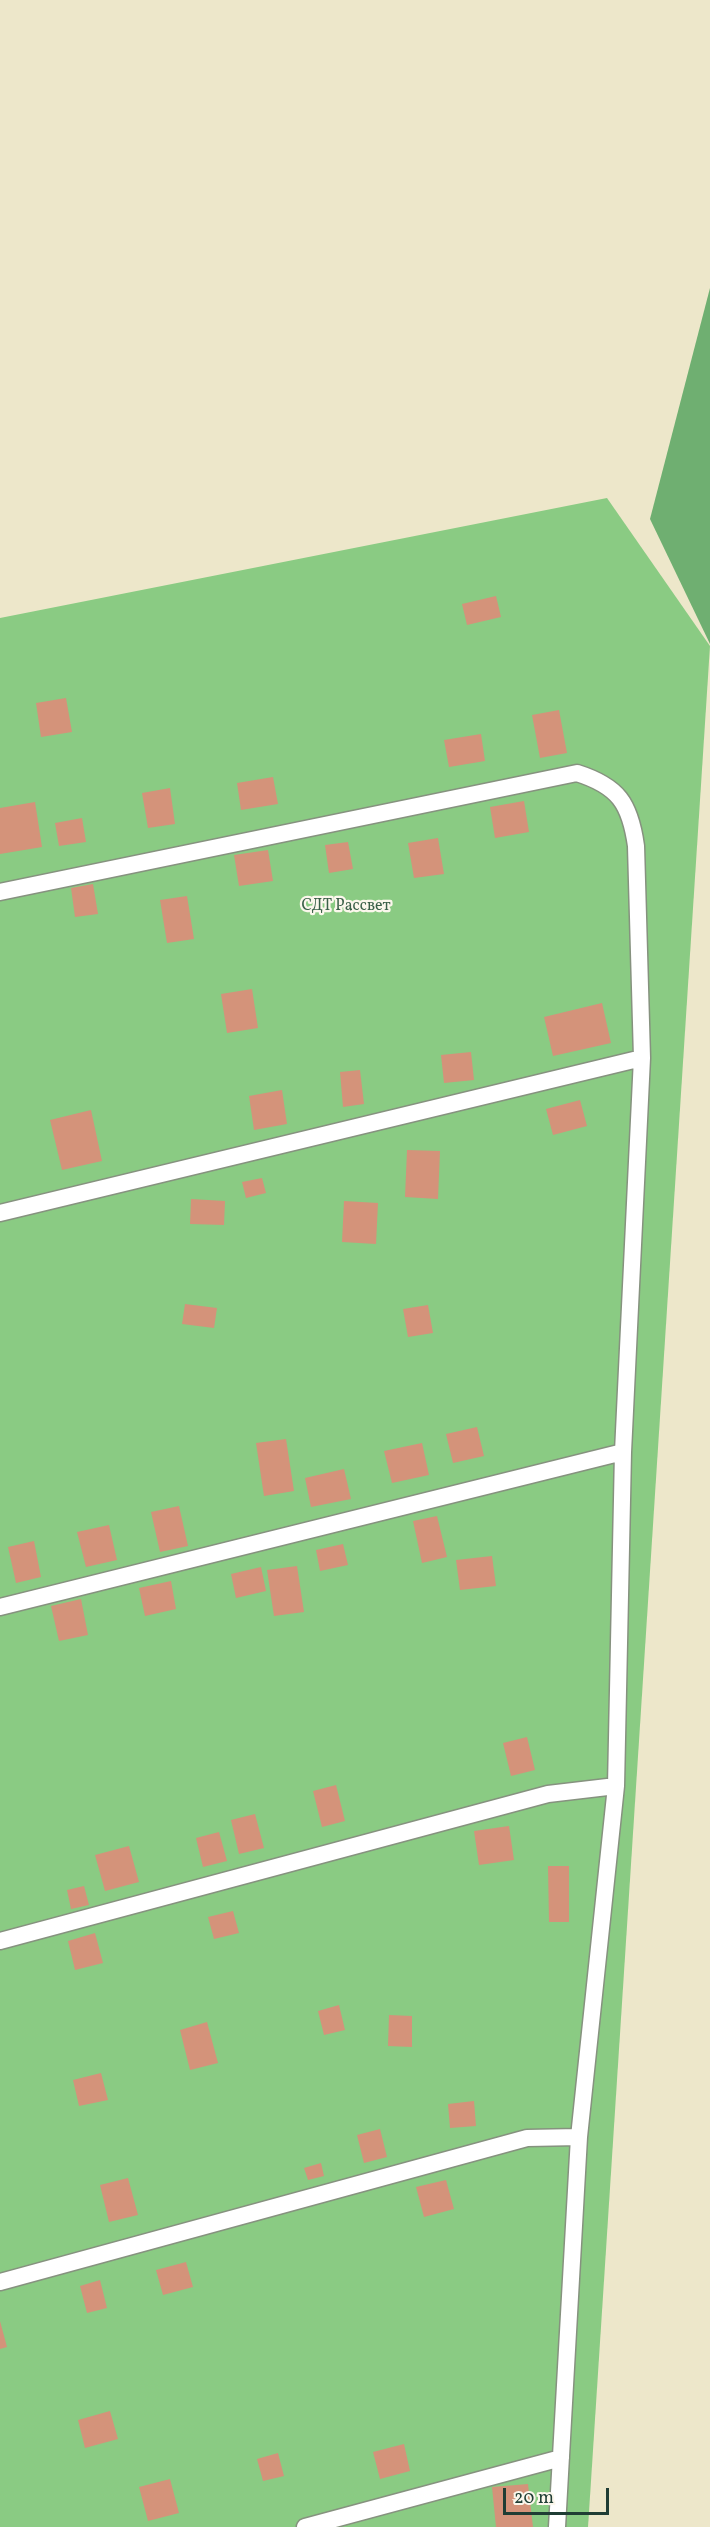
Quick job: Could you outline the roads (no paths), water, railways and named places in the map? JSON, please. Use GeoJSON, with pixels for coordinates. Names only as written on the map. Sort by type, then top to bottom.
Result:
{"type":"FeatureCollection","features":[{"type":"Feature","properties":{"kind":"lane"},"geometry":{"type":"LineString","coordinates":[[0,892],[577,773],[598,780],[617,794],[633,820],[636,846],[642,1058],[623,1452],[616,1786],[579,2138],[557,2527]]}},
{"type":"Feature","properties":{"kind":"lane"},"geometry":{"type":"LineString","coordinates":[[0,1213],[642,1058]]}},
{"type":"Feature","properties":{"kind":"lane"},"geometry":{"type":"LineString","coordinates":[[0,1607],[623,1452]]}},
{"type":"Feature","properties":{"kind":"lane"},"geometry":{"type":"LineString","coordinates":[[0,1941],[548,1794],[616,1786]]}},
{"type":"Feature","properties":{"kind":"lane"},"geometry":{"type":"LineString","coordinates":[[0,2282],[526,2138],[579,2138]]}},
{"type":"Feature","properties":{"kind":"lane"},"geometry":{"type":"LineString","coordinates":[[305,2527],[561,2458]]}},
{"type":"Feature","properties":{"kind":"park label","name":"СДТ Рассвет"},"geometry":{"type":"Point","coordinates":[346,907]}}]}
